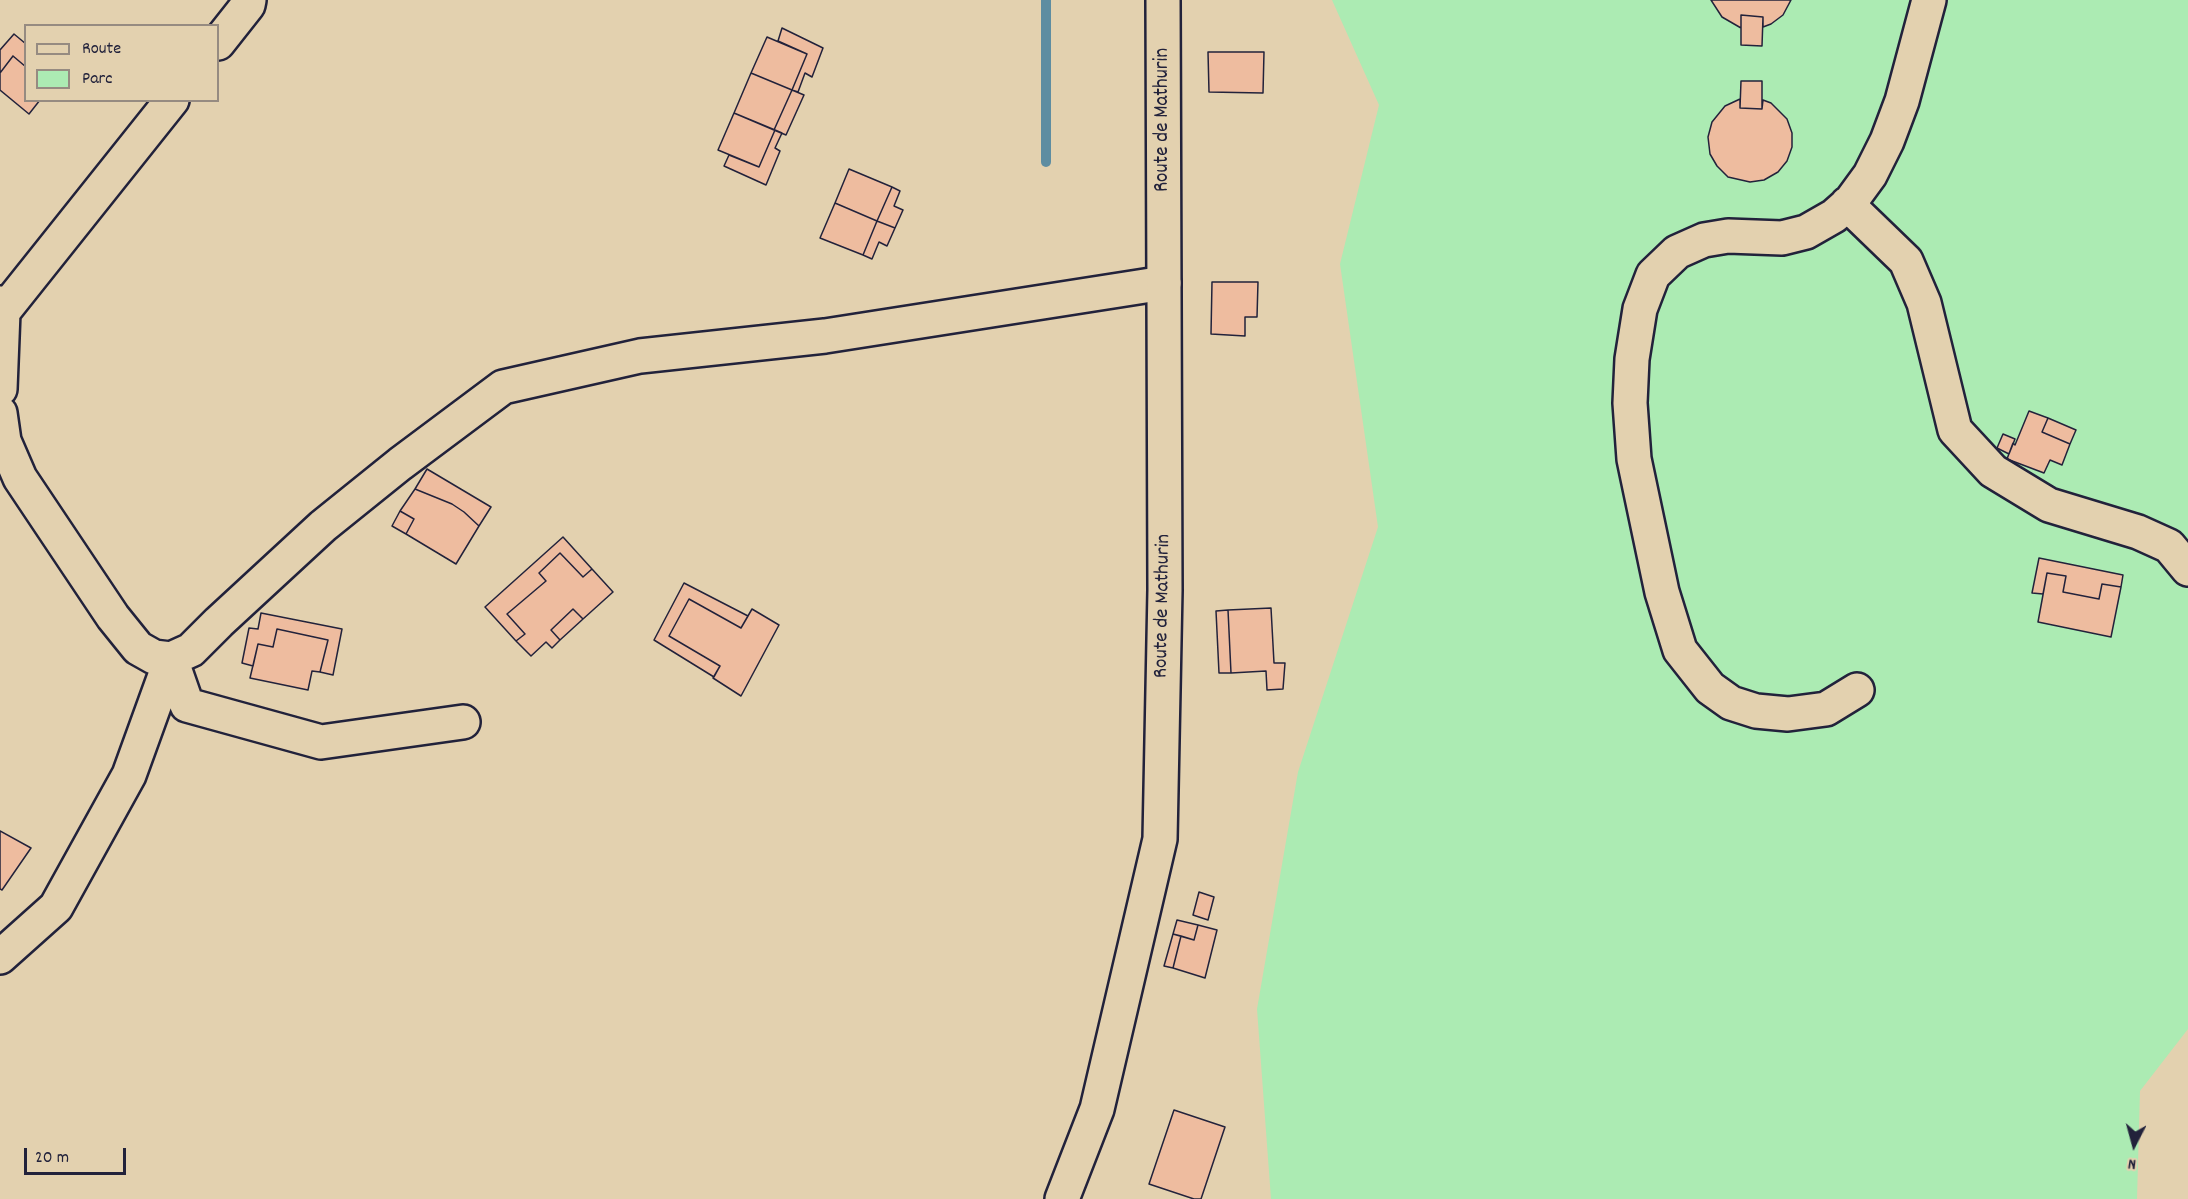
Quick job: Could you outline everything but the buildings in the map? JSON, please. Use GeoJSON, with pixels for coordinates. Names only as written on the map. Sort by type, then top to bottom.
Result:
{"type":"FeatureCollection","features":[{"type":"Feature","properties":{"kind":"street"},"geometry":{"type":"LineString","coordinates":[[219,42],[248,5],[249,0]]}},
{"type":"Feature","properties":{"kind":"street","name":"Route de Mathurin"},"geometry":{"type":"LineString","coordinates":[[1062,1199],[1097,1109],[1160,839],[1165,590],[1163,0]]}},
{"type":"Feature","properties":{"kind":"street"},"geometry":{"type":"LineString","coordinates":[[1857,690],[1826,709],[1788,714],[1756,711],[1731,703],[1710,688],[1680,650],[1662,592],[1634,459],[1630,403],[1632,359],[1640,309],[1653,275],[1677,252],[1704,240],[1728,236],[1782,238],[1806,232],[1834,216],[1847,204],[1870,175],[1887,141],[1902,101],[1929,0]]}},
{"type":"Feature","properties":{"kind":"street"},"geometry":{"type":"LineString","coordinates":[[0,389],[2,307],[170,102]]}},
{"type":"Feature","properties":{"kind":"street"},"geometry":{"type":"LineString","coordinates":[[1847,204],[1906,261],[1924,303],[1955,430],[1993,471],[2049,505],[2138,532],[2169,546],[2188,569]]}},
{"type":"Feature","properties":{"kind":"street"},"geometry":{"type":"LineString","coordinates":[[0,413],[4,441],[20,478],[113,617],[138,648],[154,657],[171,659],[191,650],[322,526],[503,387],[640,356],[825,336],[1164,283]]}},
{"type":"Feature","properties":{"kind":"street"},"geometry":{"type":"LineString","coordinates":[[171,659],[187,705],[321,742],[464,722]]}},
{"type":"Feature","properties":{"kind":"street"},"geometry":{"type":"LineString","coordinates":[[0,957],[56,907],[129,775],[171,659]]}},
{"type":"Feature","properties":{"kind":"green space"},"geometry":{"type":"Polygon","coordinates":[[[1332,0],[2188,0],[2188,1029],[2140,1091],[2137,1199],[1271,1199],[1257,1009],[1298,772],[1378,527],[1340,264],[1379,105],[1332,0]]]}},
{"type":"Feature","properties":{"kind":"waterway"},"geometry":{"type":"LineString","coordinates":[[1046,0],[1046,162]]}}]}
